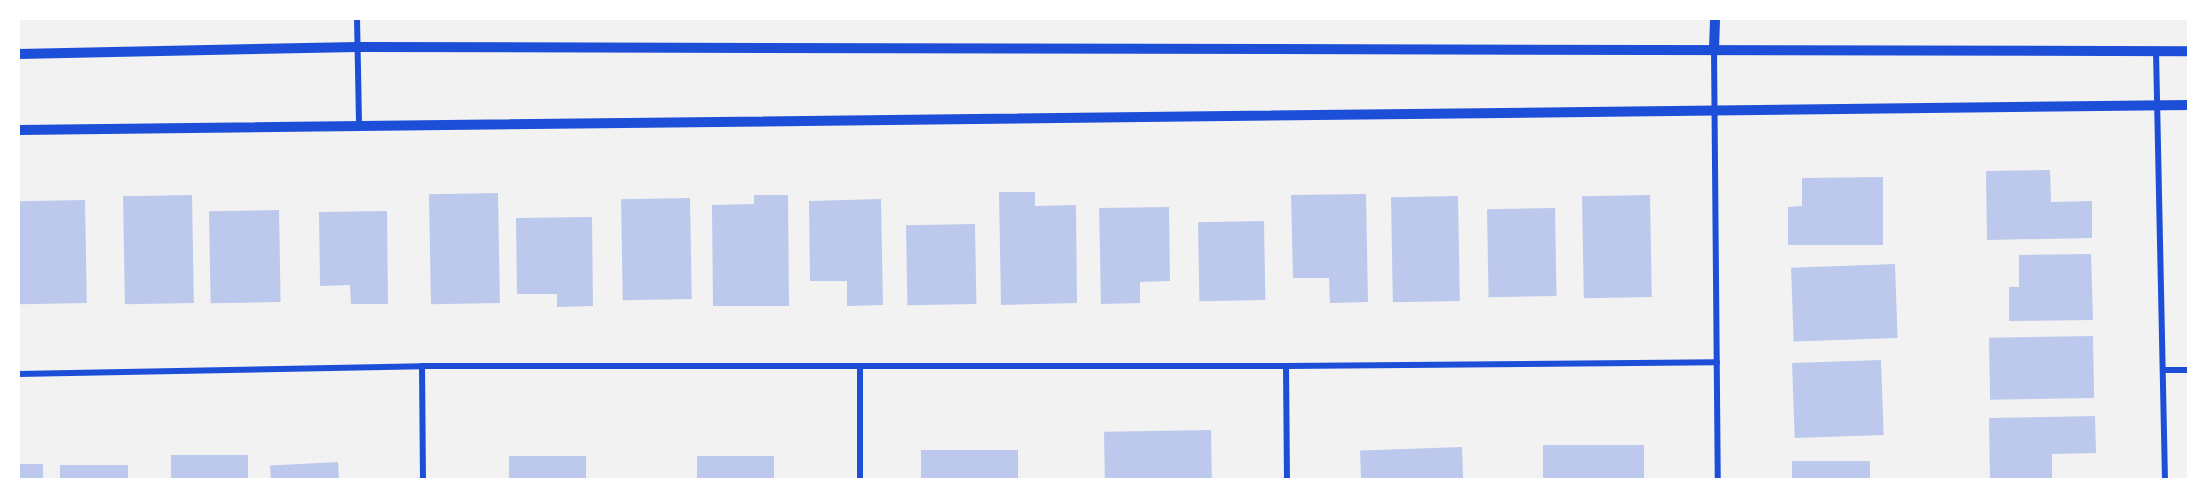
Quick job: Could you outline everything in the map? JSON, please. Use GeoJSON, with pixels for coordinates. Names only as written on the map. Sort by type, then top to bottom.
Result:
{"type":"FeatureCollection","features":[{"type":"Feature","properties":{"kind":"street"},"geometry":{"type":"LineString","coordinates":[[357,18],[359,126]]}},
{"type":"Feature","properties":{"kind":"street"},"geometry":{"type":"LineString","coordinates":[[1715,18],[1713,110],[1718,480]]}},
{"type":"Feature","properties":{"kind":"street"},"geometry":{"type":"LineString","coordinates":[[18,54],[357,46],[2189,51]]}},
{"type":"Feature","properties":{"kind":"street"},"geometry":{"type":"LineString","coordinates":[[2156,51],[2165,480]]}},
{"type":"Feature","properties":{"kind":"street"},"geometry":{"type":"LineString","coordinates":[[18,130],[2189,105]]}},
{"type":"Feature","properties":{"kind":"street"},"geometry":{"type":"LineString","coordinates":[[18,374],[422,366],[1286,366],[1717,362]]}},
{"type":"Feature","properties":{"kind":"street"},"geometry":{"type":"LineString","coordinates":[[422,366],[423,480]]}},
{"type":"Feature","properties":{"kind":"street"},"geometry":{"type":"LineString","coordinates":[[860,366],[860,480]]}},
{"type":"Feature","properties":{"kind":"street"},"geometry":{"type":"LineString","coordinates":[[1286,366],[1287,480]]}},
{"type":"Feature","properties":{"kind":"street"},"geometry":{"type":"LineString","coordinates":[[2163,370],[2189,370]]}},
{"type":"Feature","properties":{"kind":"building"},"geometry":{"type":"Polygon","coordinates":[[[2050,170],[2051,202],[2092,201],[2092,238],[1987,240],[1986,171],[2050,170]]]}},
{"type":"Feature","properties":{"kind":"building"},"geometry":{"type":"Polygon","coordinates":[[[1883,177],[1883,245],[1788,245],[1788,207],[1802,206],[1802,178],[1883,177]]]}},
{"type":"Feature","properties":{"kind":"building"},"geometry":{"type":"Polygon","coordinates":[[[999,192],[1035,192],[1035,206],[1076,205],[1077,303],[1001,305],[999,192]]]}},
{"type":"Feature","properties":{"kind":"building"},"geometry":{"type":"Polygon","coordinates":[[[498,193],[500,303],[431,304],[429,194],[498,193]]]}},
{"type":"Feature","properties":{"kind":"building"},"geometry":{"type":"Polygon","coordinates":[[[1366,194],[1368,302],[1330,303],[1329,278],[1293,278],[1291,195],[1366,194]]]}},
{"type":"Feature","properties":{"kind":"building"},"geometry":{"type":"Polygon","coordinates":[[[192,195],[194,303],[125,304],[123,196],[192,195]]]}},
{"type":"Feature","properties":{"kind":"building"},"geometry":{"type":"Polygon","coordinates":[[[754,195],[788,195],[789,306],[713,306],[712,205],[754,204],[754,195]]]}},
{"type":"Feature","properties":{"kind":"building"},"geometry":{"type":"Polygon","coordinates":[[[1650,195],[1652,297],[1584,298],[1582,196],[1650,195]]]}},
{"type":"Feature","properties":{"kind":"building"},"geometry":{"type":"Polygon","coordinates":[[[1458,196],[1460,301],[1393,302],[1391,197],[1458,196]]]}},
{"type":"Feature","properties":{"kind":"building"},"geometry":{"type":"Polygon","coordinates":[[[690,198],[692,299],[623,300],[621,199],[690,198]]]}},
{"type":"Feature","properties":{"kind":"building"},"geometry":{"type":"Polygon","coordinates":[[[881,199],[883,305],[847,306],[847,281],[810,281],[809,201],[881,199]]]}},
{"type":"Feature","properties":{"kind":"building"},"geometry":{"type":"Polygon","coordinates":[[[85,200],[87,303],[20,304],[18,201],[85,200]]]}},
{"type":"Feature","properties":{"kind":"building"},"geometry":{"type":"Polygon","coordinates":[[[1169,207],[1170,281],[1140,282],[1140,303],[1101,304],[1099,208],[1169,207]]]}},
{"type":"Feature","properties":{"kind":"building"},"geometry":{"type":"Polygon","coordinates":[[[1555,208],[1557,296],[1489,297],[1487,209],[1555,208]]]}},
{"type":"Feature","properties":{"kind":"building"},"geometry":{"type":"Polygon","coordinates":[[[279,210],[281,302],[211,303],[209,211],[279,210]]]}},
{"type":"Feature","properties":{"kind":"building"},"geometry":{"type":"Polygon","coordinates":[[[387,211],[388,304],[351,304],[350,285],[320,286],[319,212],[387,211]]]}},
{"type":"Feature","properties":{"kind":"building"},"geometry":{"type":"Polygon","coordinates":[[[592,217],[593,306],[557,307],[557,294],[517,294],[516,218],[592,217]]]}},
{"type":"Feature","properties":{"kind":"building"},"geometry":{"type":"Polygon","coordinates":[[[1264,221],[1265,300],[1199,301],[1198,222],[1264,221]]]}},
{"type":"Feature","properties":{"kind":"building"},"geometry":{"type":"Polygon","coordinates":[[[975,224],[976,304],[907,305],[906,225],[975,224]]]}},
{"type":"Feature","properties":{"kind":"building"},"geometry":{"type":"Polygon","coordinates":[[[2091,254],[2093,320],[2009,321],[2009,287],[2019,287],[2019,255],[2091,254]]]}},
{"type":"Feature","properties":{"kind":"building"},"geometry":{"type":"Polygon","coordinates":[[[1895,264],[1898,338],[1794,342],[1791,268],[1895,264]]]}},
{"type":"Feature","properties":{"kind":"building"},"geometry":{"type":"Polygon","coordinates":[[[2093,336],[2094,398],[1990,400],[1989,338],[2093,336]]]}},
{"type":"Feature","properties":{"kind":"building"},"geometry":{"type":"Polygon","coordinates":[[[1881,360],[1884,435],[1795,438],[1792,363],[1881,360]]]}},
{"type":"Feature","properties":{"kind":"building"},"geometry":{"type":"Polygon","coordinates":[[[2095,416],[2096,453],[2052,454],[2052,480],[1990,480],[1989,418],[2095,416]]]}},
{"type":"Feature","properties":{"kind":"building"},"geometry":{"type":"Polygon","coordinates":[[[1211,430],[1212,480],[1105,480],[1104,432],[1211,430]]]}},
{"type":"Feature","properties":{"kind":"building"},"geometry":{"type":"Polygon","coordinates":[[[1543,445],[1644,445],[1644,480],[1543,480],[1543,445]]]}},
{"type":"Feature","properties":{"kind":"building"},"geometry":{"type":"Polygon","coordinates":[[[1462,447],[1463,480],[1361,480],[1360,451],[1462,447]]]}},
{"type":"Feature","properties":{"kind":"building"},"geometry":{"type":"Polygon","coordinates":[[[921,450],[1018,450],[1018,480],[921,480],[921,450]]]}},
{"type":"Feature","properties":{"kind":"building"},"geometry":{"type":"Polygon","coordinates":[[[171,455],[248,455],[248,480],[171,480],[171,455]]]}},
{"type":"Feature","properties":{"kind":"building"},"geometry":{"type":"Polygon","coordinates":[[[509,456],[586,456],[586,480],[509,480],[509,456]]]}},
{"type":"Feature","properties":{"kind":"building"},"geometry":{"type":"Polygon","coordinates":[[[697,456],[774,456],[774,480],[697,480],[697,456]]]}},
{"type":"Feature","properties":{"kind":"building"},"geometry":{"type":"Polygon","coordinates":[[[1792,461],[1870,461],[1870,480],[1792,480],[1792,461]]]}},
{"type":"Feature","properties":{"kind":"building"},"geometry":{"type":"Polygon","coordinates":[[[338,462],[339,480],[271,480],[270,466],[338,462]]]}},
{"type":"Feature","properties":{"kind":"building"},"geometry":{"type":"Polygon","coordinates":[[[18,464],[43,464],[43,480],[18,480],[18,464]]]}},
{"type":"Feature","properties":{"kind":"building"},"geometry":{"type":"Polygon","coordinates":[[[60,465],[128,465],[128,480],[60,480],[60,465]]]}}]}
